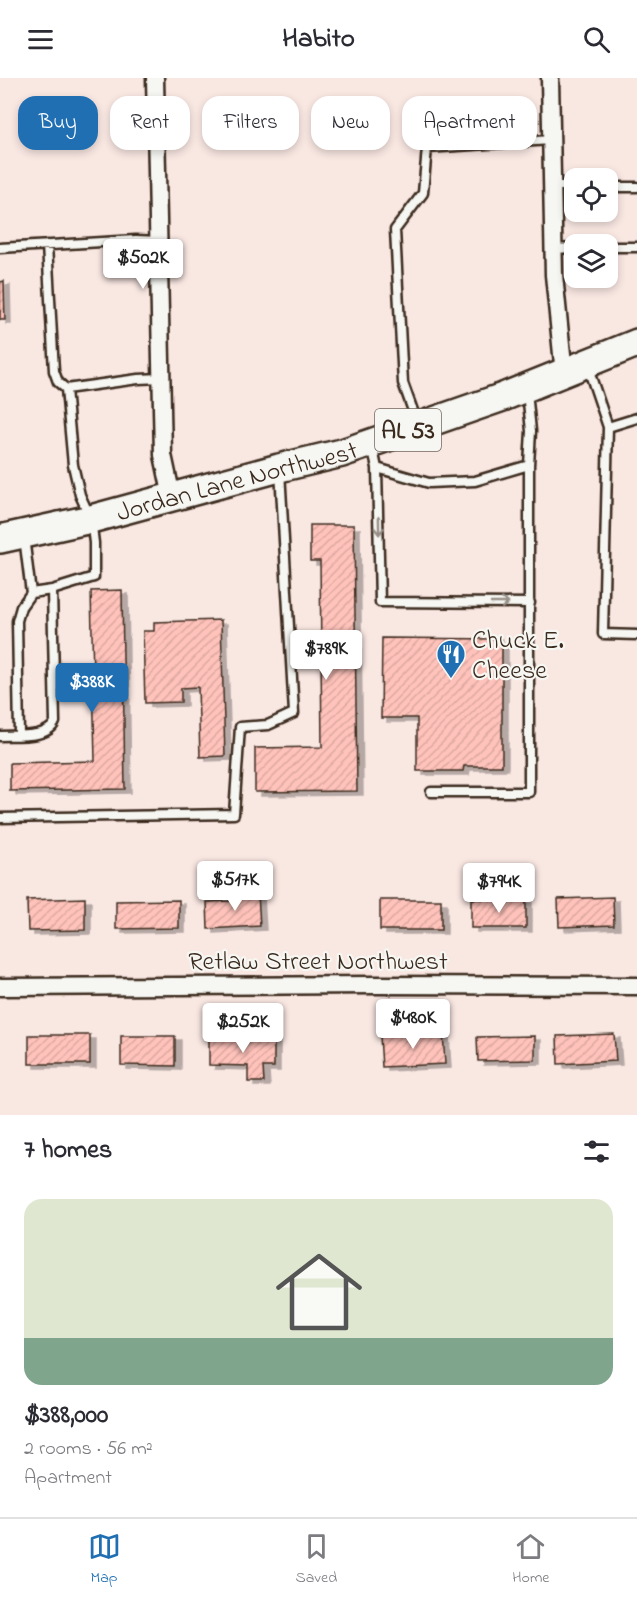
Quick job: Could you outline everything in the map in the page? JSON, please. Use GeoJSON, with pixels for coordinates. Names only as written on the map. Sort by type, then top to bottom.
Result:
{"type":"FeatureCollection","features":[{"type":"Feature","properties":{"kind":"main road","name":"Jordan Lane Northwest"},"geometry":{"type":"LineString","coordinates":[[12,536],[91,519],[342,453],[374,456],[418,426],[526,388],[637,343]]}},
{"type":"Feature","properties":{"kind":"street"},"geometry":{"type":"LineString","coordinates":[[155,78],[163,455],[172,496]]}},
{"type":"Feature","properties":{"kind":"street"},"geometry":{"type":"LineString","coordinates":[[550,78],[554,274],[575,369]]}},
{"type":"Feature","properties":{"kind":"street","name":"Retlaw Street Northwest"},"geometry":{"type":"LineString","coordinates":[[0,987],[637,986]]}},
{"type":"Feature","properties":{"kind":"lane"},"geometry":{"type":"LineString","coordinates":[[418,426],[403,383],[395,230],[423,193],[428,148],[551,140]]}},
{"type":"Feature","properties":{"kind":"lane"},"geometry":{"type":"LineString","coordinates":[[552,186],[564,186]]}},
{"type":"Feature","properties":{"kind":"lane"},"geometry":{"type":"LineString","coordinates":[[618,187],[637,187]]}},
{"type":"Feature","properties":{"kind":"lane"},"geometry":{"type":"LineString","coordinates":[[0,248],[136,240],[159,241]]}},
{"type":"Feature","properties":{"kind":"lane"},"geometry":{"type":"LineString","coordinates":[[19,735],[18,621],[21,607],[31,593],[52,590],[94,578],[91,519],[80,495],[74,473],[66,389],[58,382],[54,371],[47,245]]}},
{"type":"Feature","properties":{"kind":"lane"},"geometry":{"type":"LineString","coordinates":[[618,248],[637,247]]}},
{"type":"Feature","properties":{"kind":"lane"},"geometry":{"type":"LineString","coordinates":[[554,249],[564,248]]}},
{"type":"Feature","properties":{"kind":"lane"},"geometry":{"type":"LineString","coordinates":[[575,369],[608,427],[603,634],[637,634]]}},
{"type":"Feature","properties":{"kind":"lane"},"geometry":{"type":"LineString","coordinates":[[66,389],[138,378],[162,378]]}},
{"type":"Feature","properties":{"kind":"lane"},"geometry":{"type":"LineString","coordinates":[[431,792],[529,792],[529,465],[531,432],[526,388]]}},
{"type":"Feature","properties":{"kind":"lane"},"geometry":{"type":"LineString","coordinates":[[608,427],[637,418]]}},
{"type":"Feature","properties":{"kind":"lane"},"geometry":{"type":"LineString","coordinates":[[529,465],[476,481],[429,483],[374,456],[381,602],[530,603]]}},
{"type":"Feature","properties":{"kind":"lane"},"geometry":{"type":"LineString","coordinates":[[0,818],[234,814],[240,727],[268,726],[294,713],[279,468]]}},
{"type":"Feature","properties":{"kind":"lane"},"geometry":{"type":"LineString","coordinates":[[12,536],[31,593]]}},
{"type":"Feature","properties":{"kind":"lane"},"geometry":{"type":"LineString","coordinates":[[0,736],[42,733],[53,727],[55,722],[52,590]]}},
{"type":"Feature","properties":{"kind":"building"},"geometry":{"type":"Polygon","coordinates":[[[4,281],[5,320],[0,320],[0,282],[4,281]]]}},
{"type":"Feature","properties":{"kind":"building"},"geometry":{"type":"Polygon","coordinates":[[[310,525],[354,525],[357,791],[255,792],[255,748],[322,747],[320,561],[310,561],[310,525]]]}},
{"type":"Feature","properties":{"kind":"building"},"geometry":{"type":"Polygon","coordinates":[[[122,590],[125,789],[10,791],[10,763],[95,761],[91,591],[122,590]]]}},
{"type":"Feature","properties":{"kind":"building"},"geometry":{"type":"Polygon","coordinates":[[[221,620],[225,756],[200,757],[198,687],[181,688],[181,702],[145,703],[143,631],[154,631],[154,622],[221,620]]]}},
{"type":"Feature","properties":{"kind":"building"},"geometry":{"type":"Polygon","coordinates":[[[382,638],[502,639],[502,766],[464,766],[463,771],[417,771],[417,718],[381,718],[382,638]]]}},
{"type":"Feature","properties":{"kind":"building"},"geometry":{"type":"Polygon","coordinates":[[[258,893],[260,926],[208,929],[207,902],[230,901],[229,895],[258,893]]]}},
{"type":"Feature","properties":{"kind":"building"},"geometry":{"type":"Polygon","coordinates":[[[613,897],[614,925],[559,927],[558,899],[613,897]]]}},
{"type":"Feature","properties":{"kind":"building"},"geometry":{"type":"Polygon","coordinates":[[[85,898],[85,930],[28,931],[27,900],[85,898]]]}},
{"type":"Feature","properties":{"kind":"building"},"geometry":{"type":"Polygon","coordinates":[[[471,899],[526,899],[526,928],[471,928],[471,899]]]}},
{"type":"Feature","properties":{"kind":"building"},"geometry":{"type":"Polygon","coordinates":[[[179,900],[179,928],[116,929],[116,901],[179,900]]]}},
{"type":"Feature","properties":{"kind":"building"},"geometry":{"type":"Polygon","coordinates":[[[380,900],[441,900],[441,930],[380,930],[380,900]]]}},
{"type":"Feature","properties":{"kind":"building"},"geometry":{"type":"Polygon","coordinates":[[[443,1032],[445,1064],[382,1067],[380,1036],[443,1032]]]}},
{"type":"Feature","properties":{"kind":"building"},"geometry":{"type":"Polygon","coordinates":[[[614,1034],[616,1061],[558,1064],[557,1036],[614,1034]]]}},
{"type":"Feature","properties":{"kind":"building"},"geometry":{"type":"Polygon","coordinates":[[[29,1035],[90,1035],[90,1064],[29,1064],[29,1035]]]}},
{"type":"Feature","properties":{"kind":"building"},"geometry":{"type":"Polygon","coordinates":[[[121,1036],[175,1036],[175,1066],[121,1065],[121,1036]]]}},
{"type":"Feature","properties":{"kind":"building"},"geometry":{"type":"Polygon","coordinates":[[[209,1036],[274,1036],[274,1067],[263,1067],[264,1082],[248,1082],[248,1066],[209,1065],[209,1036]]]}},
{"type":"Feature","properties":{"kind":"building"},"geometry":{"type":"Polygon","coordinates":[[[535,1036],[535,1060],[478,1061],[477,1037],[535,1036]]]}},
{"type":"Feature","properties":{"kind":"place","name":"Chuck E. Cheese"},"geometry":{"type":"Point","coordinates":[451,680]}}]}
